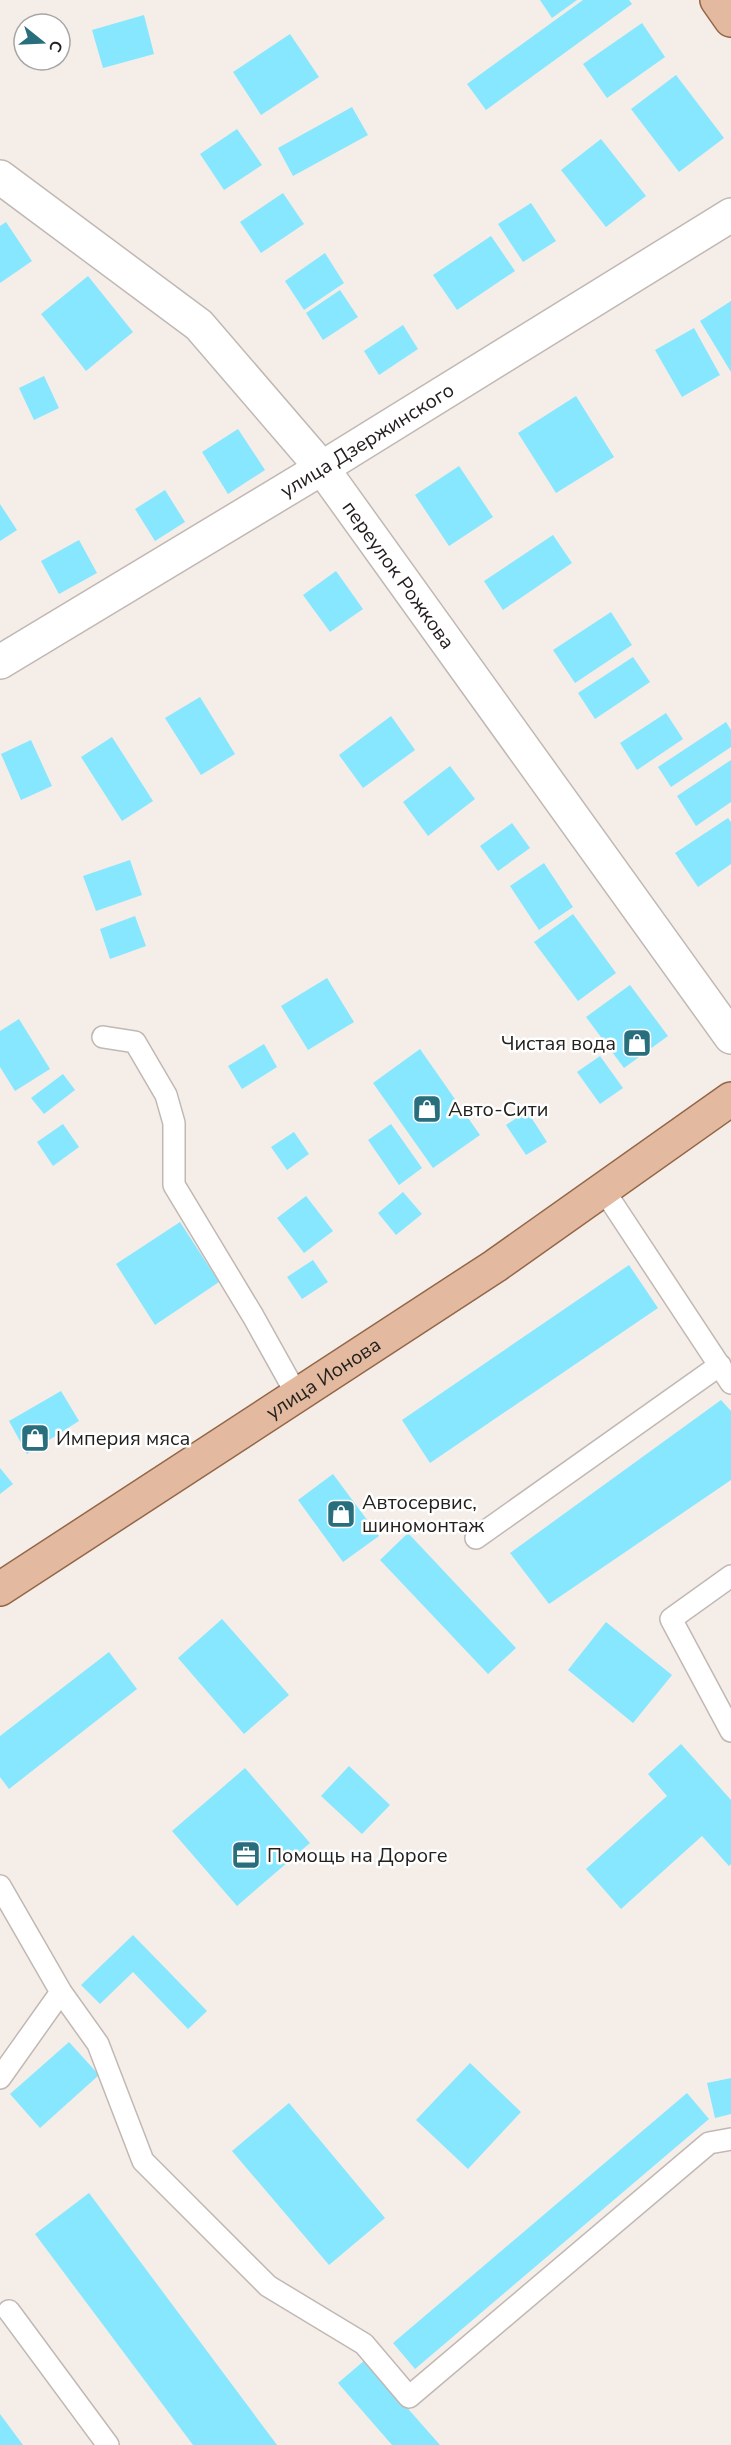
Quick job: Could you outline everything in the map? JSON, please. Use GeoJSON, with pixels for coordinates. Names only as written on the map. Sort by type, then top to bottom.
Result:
{"type":"FeatureCollection","features":[{"type":"Feature","properties":{"kind":"main road"},"geometry":{"type":"LineString","coordinates":[[717,0],[731,20]]}},
{"type":"Feature","properties":{"kind":"main road","name":"улица Ионова"},"geometry":{"type":"LineString","coordinates":[[0,1589],[495,1266],[731,1099]]}},
{"type":"Feature","properties":{"kind":"street","name":"переулок Рожкова"},"geometry":{"type":"LineString","coordinates":[[0,177],[199,325],[322,468],[731,1037]]}},
{"type":"Feature","properties":{"kind":"street","name":"улица Дзержинского"},"geometry":{"type":"LineString","coordinates":[[0,662],[322,468],[731,215]]}},
{"type":"Feature","properties":{"kind":"lane"},"geometry":{"type":"LineString","coordinates":[[103,1037],[135,1042],[166,1095],[174,1123],[174,1185],[253,1316],[297,1395]]}},
{"type":"Feature","properties":{"kind":"lane"},"geometry":{"type":"LineString","coordinates":[[476,1538],[725,1374],[603,1189]]}},
{"type":"Feature","properties":{"kind":"lane"},"geometry":{"type":"LineString","coordinates":[[731,1576],[671,1619],[731,1731]]}},
{"type":"Feature","properties":{"kind":"lane"},"geometry":{"type":"LineString","coordinates":[[0,1886],[61,1992],[99,2044],[143,2161],[268,2286],[364,2344],[409,2397],[709,2143],[731,2139]]}},
{"type":"Feature","properties":{"kind":"lane"},"geometry":{"type":"LineString","coordinates":[[0,2078],[61,1992]]}},
{"type":"Feature","properties":{"kind":"lane"},"geometry":{"type":"LineString","coordinates":[[3,2307],[108,2445]]}},
{"type":"Feature","properties":{"kind":"building"},"geometry":{"type":"Polygon","coordinates":[[[540,0],[577,0],[552,18],[540,0]]]}},
{"type":"Feature","properties":{"kind":"building"},"geometry":{"type":"Polygon","coordinates":[[[583,0],[629,0],[632,4],[486,110],[467,84],[583,0]]]}},
{"type":"Feature","properties":{"kind":"building"},"geometry":{"type":"Polygon","coordinates":[[[144,15],[154,54],[103,68],[92,30],[144,15]]]}},
{"type":"Feature","properties":{"kind":"building"},"geometry":{"type":"Polygon","coordinates":[[[642,23],[665,57],[607,98],[583,64],[642,23]]]}},
{"type":"Feature","properties":{"kind":"building"},"geometry":{"type":"Polygon","coordinates":[[[290,34],[319,77],[261,115],[233,72],[290,34]]]}},
{"type":"Feature","properties":{"kind":"building"},"geometry":{"type":"Polygon","coordinates":[[[676,75],[724,138],[679,172],[631,109],[676,75]]]}},
{"type":"Feature","properties":{"kind":"building"},"geometry":{"type":"Polygon","coordinates":[[[352,107],[368,135],[293,176],[278,148],[352,107]]]}},
{"type":"Feature","properties":{"kind":"building"},"geometry":{"type":"Polygon","coordinates":[[[237,129],[262,165],[224,190],[200,154],[237,129]]]}},
{"type":"Feature","properties":{"kind":"building"},"geometry":{"type":"Polygon","coordinates":[[[601,139],[646,196],[606,227],[561,170],[601,139]]]}},
{"type":"Feature","properties":{"kind":"building"},"geometry":{"type":"Polygon","coordinates":[[[283,193],[304,224],[261,253],[240,222],[283,193]]]}},
{"type":"Feature","properties":{"kind":"building"},"geometry":{"type":"Polygon","coordinates":[[[531,203],[556,241],[523,262],[498,224],[531,203]]]}},
{"type":"Feature","properties":{"kind":"building"},"geometry":{"type":"Polygon","coordinates":[[[6,222],[32,261],[0,283],[0,226],[6,222]]]}},
{"type":"Feature","properties":{"kind":"building"},"geometry":{"type":"Polygon","coordinates":[[[491,236],[515,271],[457,310],[433,275],[491,236]]]}},
{"type":"Feature","properties":{"kind":"building"},"geometry":{"type":"Polygon","coordinates":[[[325,253],[344,283],[304,310],[285,281],[325,253]]]}},
{"type":"Feature","properties":{"kind":"building"},"geometry":{"type":"Polygon","coordinates":[[[88,276],[133,332],[86,371],[41,314],[88,276]]]}},
{"type":"Feature","properties":{"kind":"building"},"geometry":{"type":"Polygon","coordinates":[[[340,290],[358,317],[323,340],[306,313],[340,290]]]}},
{"type":"Feature","properties":{"kind":"building"},"geometry":{"type":"Polygon","coordinates":[[[731,301],[731,372],[700,321],[731,301]]]}},
{"type":"Feature","properties":{"kind":"building"},"geometry":{"type":"Polygon","coordinates":[[[403,325],[418,349],[379,375],[364,351],[403,325]]]}},
{"type":"Feature","properties":{"kind":"building"},"geometry":{"type":"Polygon","coordinates":[[[694,328],[720,375],[682,397],[655,350],[694,328]]]}},
{"type":"Feature","properties":{"kind":"building"},"geometry":{"type":"Polygon","coordinates":[[[44,376],[59,408],[34,420],[19,388],[44,376]]]}},
{"type":"Feature","properties":{"kind":"building"},"geometry":{"type":"Polygon","coordinates":[[[576,396],[614,457],[556,493],[518,433],[576,396]]]}},
{"type":"Feature","properties":{"kind":"building"},"geometry":{"type":"Polygon","coordinates":[[[238,429],[265,470],[228,494],[202,452],[238,429]]]}},
{"type":"Feature","properties":{"kind":"building"},"geometry":{"type":"Polygon","coordinates":[[[459,466],[493,517],[449,546],[415,495],[459,466]]]}},
{"type":"Feature","properties":{"kind":"building"},"geometry":{"type":"Polygon","coordinates":[[[165,490],[185,522],[155,541],[135,509],[165,490]]]}},
{"type":"Feature","properties":{"kind":"building"},"geometry":{"type":"Polygon","coordinates":[[[0,504],[17,530],[0,541],[0,504]]]}},
{"type":"Feature","properties":{"kind":"building"},"geometry":{"type":"Polygon","coordinates":[[[553,535],[572,563],[503,610],[484,581],[553,535]]]}},
{"type":"Feature","properties":{"kind":"building"},"geometry":{"type":"Polygon","coordinates":[[[79,540],[97,573],[59,594],[41,561],[79,540]]]}},
{"type":"Feature","properties":{"kind":"building"},"geometry":{"type":"Polygon","coordinates":[[[336,571],[363,609],[330,632],[303,595],[336,571]]]}},
{"type":"Feature","properties":{"kind":"building"},"geometry":{"type":"Polygon","coordinates":[[[611,612],[632,645],[575,683],[553,650],[611,612]]]}},
{"type":"Feature","properties":{"kind":"building"},"geometry":{"type":"Polygon","coordinates":[[[633,657],[650,682],[595,719],[578,693],[633,657]]]}},
{"type":"Feature","properties":{"kind":"building"},"geometry":{"type":"Polygon","coordinates":[[[200,697],[235,754],[201,775],[165,718],[200,697]]]}},
{"type":"Feature","properties":{"kind":"building"},"geometry":{"type":"Polygon","coordinates":[[[666,713],[683,739],[637,770],[620,743],[666,713]]]}},
{"type":"Feature","properties":{"kind":"building"},"geometry":{"type":"Polygon","coordinates":[[[391,716],[415,750],[363,788],[339,755],[391,716]]]}},
{"type":"Feature","properties":{"kind":"building"},"geometry":{"type":"Polygon","coordinates":[[[726,722],[731,730],[731,747],[671,787],[658,767],[726,722]]]}},
{"type":"Feature","properties":{"kind":"building"},"geometry":{"type":"Polygon","coordinates":[[[112,737],[153,801],[122,821],[81,757],[112,737]]]}},
{"type":"Feature","properties":{"kind":"building"},"geometry":{"type":"Polygon","coordinates":[[[31,740],[52,786],[21,800],[1,754],[31,740]]]}},
{"type":"Feature","properties":{"kind":"building"},"geometry":{"type":"Polygon","coordinates":[[[731,760],[731,802],[696,826],[677,796],[731,760]]]}},
{"type":"Feature","properties":{"kind":"building"},"geometry":{"type":"Polygon","coordinates":[[[450,766],[475,799],[428,836],[403,802],[450,766]]]}},
{"type":"Feature","properties":{"kind":"building"},"geometry":{"type":"Polygon","coordinates":[[[728,818],[731,822],[731,864],[698,887],[675,853],[728,818]]]}},
{"type":"Feature","properties":{"kind":"building"},"geometry":{"type":"Polygon","coordinates":[[[512,823],[530,848],[498,871],[480,846],[512,823]]]}},
{"type":"Feature","properties":{"kind":"building"},"geometry":{"type":"Polygon","coordinates":[[[130,860],[142,895],[96,911],[83,876],[130,860]]]}},
{"type":"Feature","properties":{"kind":"building"},"geometry":{"type":"Polygon","coordinates":[[[544,863],[573,907],[539,930],[510,886],[544,863]]]}},
{"type":"Feature","properties":{"kind":"building"},"geometry":{"type":"Polygon","coordinates":[[[573,914],[616,973],[578,1001],[534,942],[573,914]]]}},
{"type":"Feature","properties":{"kind":"building"},"geometry":{"type":"Polygon","coordinates":[[[135,916],[146,946],[110,959],[100,929],[135,916]]]}},
{"type":"Feature","properties":{"kind":"building"},"geometry":{"type":"Polygon","coordinates":[[[327,978],[354,1022],[308,1050],[281,1006],[327,978]]]}},
{"type":"Feature","properties":{"kind":"building"},"geometry":{"type":"Polygon","coordinates":[[[630,985],[668,1036],[624,1068],[586,1017],[630,985]]]}},
{"type":"Feature","properties":{"kind":"building"},"geometry":{"type":"Polygon","coordinates":[[[19,1019],[50,1069],[15,1091],[0,1067],[0,1031],[19,1019]]]}},
{"type":"Feature","properties":{"kind":"building"},"geometry":{"type":"Polygon","coordinates":[[[264,1044],[277,1067],[242,1089],[228,1066],[264,1044]]]}},
{"type":"Feature","properties":{"kind":"building","name":"Авто-Сити"},"geometry":{"type":"Polygon","coordinates":[[[420,1049],[480,1135],[433,1168],[373,1083],[420,1049]]]}},
{"type":"Feature","properties":{"kind":"building"},"geometry":{"type":"Polygon","coordinates":[[[600,1056],[623,1088],[600,1104],[577,1072],[600,1056]]]}},
{"type":"Feature","properties":{"kind":"building"},"geometry":{"type":"Polygon","coordinates":[[[63,1074],[75,1090],[44,1114],[31,1098],[63,1074]]]}},
{"type":"Feature","properties":{"kind":"building"},"geometry":{"type":"Polygon","coordinates":[[[527,1111],[547,1142],[526,1155],[506,1125],[527,1111]]]}},
{"type":"Feature","properties":{"kind":"building"},"geometry":{"type":"Polygon","coordinates":[[[63,1124],[79,1147],[53,1166],[37,1142],[63,1124]]]}},
{"type":"Feature","properties":{"kind":"building"},"geometry":{"type":"Polygon","coordinates":[[[391,1124],[422,1168],[399,1185],[368,1140],[391,1124]]]}},
{"type":"Feature","properties":{"kind":"building"},"geometry":{"type":"Polygon","coordinates":[[[294,1132],[309,1154],[287,1170],[271,1147],[294,1132]]]}},
{"type":"Feature","properties":{"kind":"building"},"geometry":{"type":"Polygon","coordinates":[[[403,1192],[422,1214],[396,1235],[378,1213],[403,1192]]]}},
{"type":"Feature","properties":{"kind":"building"},"geometry":{"type":"Polygon","coordinates":[[[306,1196],[333,1231],[304,1253],[277,1218],[306,1196]]]}},
{"type":"Feature","properties":{"kind":"building"},"geometry":{"type":"Polygon","coordinates":[[[180,1222],[219,1282],[155,1325],[116,1264],[180,1222]]]}},
{"type":"Feature","properties":{"kind":"building"},"geometry":{"type":"Polygon","coordinates":[[[313,1260],[328,1282],[302,1299],[287,1277],[313,1260]]]}},
{"type":"Feature","properties":{"kind":"building"},"geometry":{"type":"Polygon","coordinates":[[[629,1265],[658,1308],[430,1463],[402,1420],[629,1265]]]}},
{"type":"Feature","properties":{"kind":"building","name":"Империя мяса"},"geometry":{"type":"Polygon","coordinates":[[[61,1391],[79,1421],[27,1454],[9,1421],[61,1391]]]}},
{"type":"Feature","properties":{"kind":"building"},"geometry":{"type":"Polygon","coordinates":[[[721,1400],[731,1411],[731,1480],[549,1604],[510,1553],[721,1400]]]}},
{"type":"Feature","properties":{"kind":"building"},"geometry":{"type":"Polygon","coordinates":[[[0,1468],[13,1484],[0,1494],[0,1468]]]}},
{"type":"Feature","properties":{"kind":"building"},"geometry":{"type":"Polygon","coordinates":[[[333,1474],[379,1536],[343,1562],[298,1500],[333,1474]]]}},
{"type":"Feature","properties":{"kind":"building"},"geometry":{"type":"Polygon","coordinates":[[[408,1533],[516,1648],[488,1674],[380,1560],[408,1533]]]}},
{"type":"Feature","properties":{"kind":"building"},"geometry":{"type":"Polygon","coordinates":[[[222,1619],[289,1695],[244,1734],[178,1658],[222,1619]]]}},
{"type":"Feature","properties":{"kind":"building"},"geometry":{"type":"Polygon","coordinates":[[[606,1622],[672,1675],[633,1723],[568,1670],[606,1622]]]}},
{"type":"Feature","properties":{"kind":"building"},"geometry":{"type":"Polygon","coordinates":[[[109,1652],[137,1689],[9,1789],[0,1777],[0,1736],[109,1652]]]}},
{"type":"Feature","properties":{"kind":"building"},"geometry":{"type":"Polygon","coordinates":[[[681,1744],[731,1800],[731,1864],[729,1866],[702,1836],[621,1909],[586,1869],[667,1796],[648,1774],[681,1744]]]}},
{"type":"Feature","properties":{"kind":"building"},"geometry":{"type":"Polygon","coordinates":[[[349,1766],[390,1805],[362,1834],[321,1796],[349,1766]]]}},
{"type":"Feature","properties":{"kind":"building"},"geometry":{"type":"Polygon","coordinates":[[[245,1768],[310,1843],[237,1906],[172,1831],[245,1768]]]}},
{"type":"Feature","properties":{"kind":"building"},"geometry":{"type":"Polygon","coordinates":[[[133,1935],[207,2011],[188,2029],[133,1972],[100,2004],[81,1985],[133,1935]]]}},
{"type":"Feature","properties":{"kind":"building"},"geometry":{"type":"Polygon","coordinates":[[[69,2042],[99,2075],[40,2128],[10,2094],[69,2042]]]}},
{"type":"Feature","properties":{"kind":"building"},"geometry":{"type":"Polygon","coordinates":[[[470,2063],[521,2112],[468,2169],[416,2120],[470,2063]]]}},
{"type":"Feature","properties":{"kind":"building"},"geometry":{"type":"Polygon","coordinates":[[[731,2078],[731,2114],[715,2118],[707,2083],[731,2078]]]}},
{"type":"Feature","properties":{"kind":"building"},"geometry":{"type":"Polygon","coordinates":[[[687,2093],[709,2119],[415,2369],[393,2343],[687,2093]]]}},
{"type":"Feature","properties":{"kind":"building"},"geometry":{"type":"Polygon","coordinates":[[[289,2103],[385,2218],[329,2265],[232,2151],[289,2103]]]}},
{"type":"Feature","properties":{"kind":"building"},"geometry":{"type":"Polygon","coordinates":[[[89,2193],[277,2445],[193,2445],[35,2234],[89,2193]]]}},
{"type":"Feature","properties":{"kind":"building"},"geometry":{"type":"Polygon","coordinates":[[[365,2360],[440,2445],[392,2445],[338,2383],[365,2360]]]}},
{"type":"Feature","properties":{"kind":"building"},"geometry":{"type":"Polygon","coordinates":[[[0,2414],[23,2445],[0,2445],[0,2414]]]}},
{"type":"Feature","properties":{"kind":"place","name":"Чистая вода"},"geometry":{"type":"Point","coordinates":[637,1043]}},
{"type":"Feature","properties":{"kind":"place","name":"Авто-Сити"},"geometry":{"type":"Point","coordinates":[427,1109]}},
{"type":"Feature","properties":{"kind":"place","name":"Империя мяса"},"geometry":{"type":"Point","coordinates":[35,1438]}},
{"type":"Feature","properties":{"kind":"place","name":"Автосервис, шиномонтаж"},"geometry":{"type":"Point","coordinates":[341,1514]}},
{"type":"Feature","properties":{"kind":"place","name":"Помощь на Дороге"},"geometry":{"type":"Point","coordinates":[246,1855]}}]}
